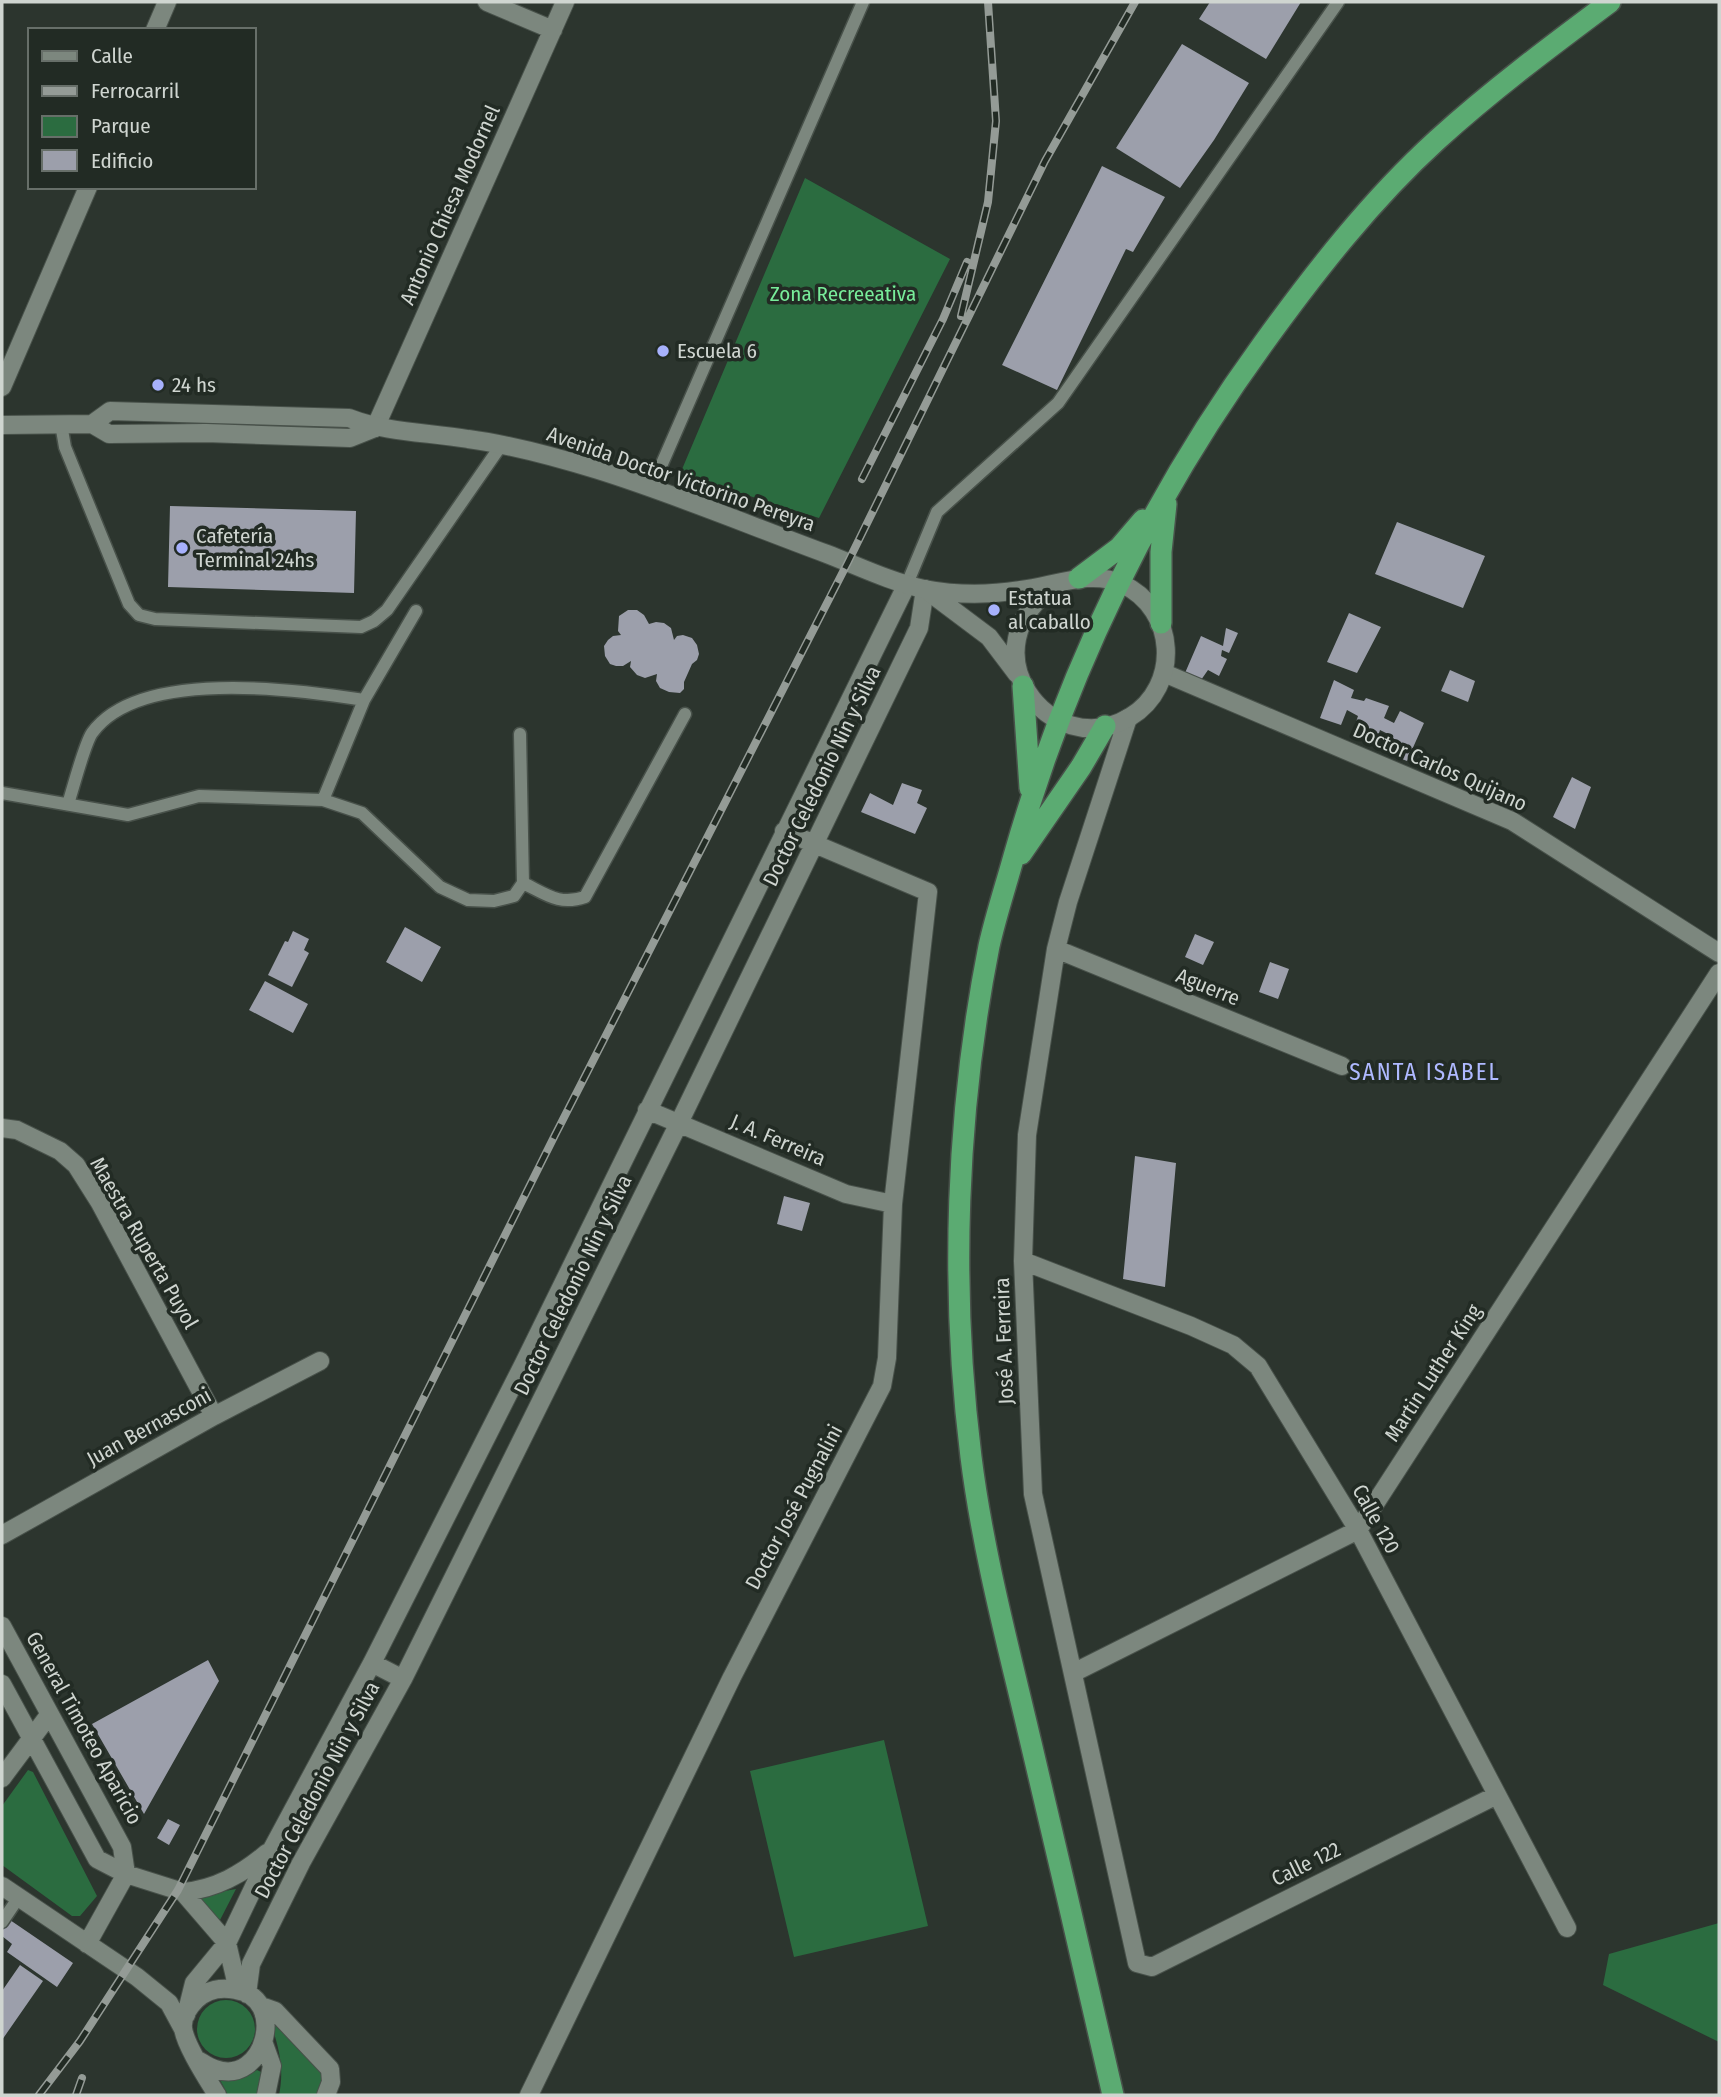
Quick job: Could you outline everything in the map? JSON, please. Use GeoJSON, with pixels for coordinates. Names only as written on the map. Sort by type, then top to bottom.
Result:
{"type":"FeatureCollection","features":[{"type":"Feature","properties":{"kind":"highway"},"geometry":{"type":"LineString","coordinates":[[1113,2095],[1005,1635],[971,1459],[964,1373],[960,1205],[977,1017],[990,941],[1031,796],[1058,720],[1094,633],[1167,492],[1228,392],[1302,290],[1363,216],[1434,142],[1525,66],[1610,2]]}},
{"type":"Feature","properties":{"kind":"highway"},"geometry":{"type":"LineString","coordinates":[[1068,581],[1119,548],[1167,492]]}},
{"type":"Feature","properties":{"kind":"highway"},"geometry":{"type":"LineString","coordinates":[[1161,624],[1161,552],[1167,492]]}},
{"type":"Feature","properties":{"kind":"highway"},"geometry":{"type":"LineString","coordinates":[[1021,681],[1031,796]]}},
{"type":"Feature","properties":{"kind":"highway"},"geometry":{"type":"LineString","coordinates":[[1009,874],[1081,767],[1105,726]]}},
{"type":"Feature","properties":{"kind":"street"},"geometry":{"type":"LineString","coordinates":[[156,28],[167,2]]}},
{"type":"Feature","properties":{"kind":"street"},"geometry":{"type":"LineString","coordinates":[[487,2],[553,30]]}},
{"type":"Feature","properties":{"kind":"street","name":"Antonio Chiesa Modornel"},"geometry":{"type":"LineString","coordinates":[[375,428],[565,2]]}},
{"type":"Feature","properties":{"kind":"street"},"geometry":{"type":"LineString","coordinates":[[2,387],[87,189]]}},
{"type":"Feature","properties":{"kind":"street","name":"Avenida Doctor Victorino Pereyra"},"geometry":{"type":"LineString","coordinates":[[2,425],[92,424],[109,434],[206,433],[350,438],[375,428],[502,444],[588,467],[925,589]]}},
{"type":"Feature","properties":{"kind":"street"},"geometry":{"type":"LineString","coordinates":[[1100,577],[1121,583],[1138,593],[1161,624],[1167,648],[1164,673],[1156,691],[1144,707],[1128,718],[1105,726],[1081,727],[1058,720],[1032,700],[989,637],[925,589],[994,593],[1100,577]]}},
{"type":"Feature","properties":{"kind":"street"},"geometry":{"type":"LineString","coordinates":[[1021,681],[1015,658],[1021,623],[1043,594],[1068,581]]}},
{"type":"Feature","properties":{"kind":"street","name":"Doctor Celedonio Nin y Silva"},"geometry":{"type":"LineString","coordinates":[[185,2022],[194,1983],[227,1943],[272,1849],[372,1663],[524,1363],[907,584]]}},
{"type":"Feature","properties":{"kind":"street","name":"Doctor Celedonio Nin y Silva"},"geometry":{"type":"LineString","coordinates":[[243,1992],[251,1964],[301,1863],[403,1679],[679,1123],[919,628],[925,589]]}},
{"type":"Feature","properties":{"kind":"street","name":"Doctor Carlos Quijano"},"geometry":{"type":"LineString","coordinates":[[1164,673],[1512,821],[1719,953]]}},
{"type":"Feature","properties":{"kind":"street","name":"José A. Ferreira"},"geometry":{"type":"LineString","coordinates":[[1128,718],[1068,902],[1056,949],[1027,1135],[1023,1261],[1033,1494],[1137,1963]]}},
{"type":"Feature","properties":{"kind":"street"},"geometry":{"type":"LineString","coordinates":[[785,831],[814,844]]}},
{"type":"Feature","properties":{"kind":"street","name":"Doctor José Pugnalini"},"geometry":{"type":"LineString","coordinates":[[530,2095],[732,1677],[882,1386],[887,1357],[893,1204],[928,892],[814,844]]}},
{"type":"Feature","properties":{"kind":"street","name":"Aguerre"},"geometry":{"type":"LineString","coordinates":[[1056,949],[1342,1066]]}},
{"type":"Feature","properties":{"kind":"street","name":"Martin Luther King"},"geometry":{"type":"LineString","coordinates":[[1358,1530],[1719,973]]}},
{"type":"Feature","properties":{"kind":"street","name":"J. A. Ferreira"},"geometry":{"type":"LineString","coordinates":[[647,1110],[846,1194],[893,1204]]}},
{"type":"Feature","properties":{"kind":"street","name":"Maestra Ruperta Puyol"},"geometry":{"type":"LineString","coordinates":[[2,1128],[18,1130],[60,1151],[76,1165],[100,1203],[214,1416]]}},
{"type":"Feature","properties":{"kind":"street","name":"Calle 120"},"geometry":{"type":"LineString","coordinates":[[1023,1261],[1191,1326],[1233,1345],[1258,1366],[1358,1530],[1495,1796],[1567,1928]]}},
{"type":"Feature","properties":{"kind":"street","name":"Juan Bernasconi"},"geometry":{"type":"LineString","coordinates":[[2,1535],[214,1416],[320,1361]]}},
{"type":"Feature","properties":{"kind":"street"},"geometry":{"type":"LineString","coordinates":[[524,1363],[553,1378]]}},
{"type":"Feature","properties":{"kind":"street"},"geometry":{"type":"LineString","coordinates":[[1073,1673],[1358,1530]]}},
{"type":"Feature","properties":{"kind":"street","name":"General Timoteo Aparicio"},"geometry":{"type":"LineString","coordinates":[[2,1626],[122,1847],[126,1874]]}},
{"type":"Feature","properties":{"kind":"street"},"geometry":{"type":"LineString","coordinates":[[372,1663],[403,1679]]}},
{"type":"Feature","properties":{"kind":"street"},"geometry":{"type":"LineString","coordinates":[[2,1684],[97,1859],[126,1874],[183,1892],[203,1889],[241,1874],[272,1849]]}},
{"type":"Feature","properties":{"kind":"street"},"geometry":{"type":"LineString","coordinates":[[2,1777],[49,1715]]}},
{"type":"Feature","properties":{"kind":"street","name":"Calle 122"},"geometry":{"type":"LineString","coordinates":[[1137,1963],[1152,1966],[1495,1796]]}},
{"type":"Feature","properties":{"kind":"street"},"geometry":{"type":"LineString","coordinates":[[87,1944],[126,1874]]}},
{"type":"Feature","properties":{"kind":"street"},"geometry":{"type":"LineString","coordinates":[[2,1886],[137,1977],[169,2003],[185,2022],[196,2059],[217,2095]]}},
{"type":"Feature","properties":{"kind":"street"},"geometry":{"type":"LineString","coordinates":[[183,1892],[227,1943],[243,1992]]}},
{"type":"Feature","properties":{"kind":"street"},"geometry":{"type":"LineString","coordinates":[[185,2022],[190,2006],[201,1995],[216,1988],[243,1992],[261,2006],[275,2011],[330,2069],[331,2082],[326,2095]]}},
{"type":"Feature","properties":{"kind":"street"},"geometry":{"type":"LineString","coordinates":[[196,2059],[214,2069],[234,2069],[253,2060],[264,2044],[267,2029],[261,2006]]}},
{"type":"Feature","properties":{"kind":"street"},"geometry":{"type":"LineString","coordinates":[[264,2044],[272,2066],[266,2095]]}},
{"type":"Feature","properties":{"kind":"lane"},"geometry":{"type":"LineString","coordinates":[[652,489],[863,2]]}},
{"type":"Feature","properties":{"kind":"lane"},"geometry":{"type":"LineString","coordinates":[[907,584],[937,512],[1058,404],[1338,2]]}},
{"type":"Feature","properties":{"kind":"lane"},"geometry":{"type":"LineString","coordinates":[[61,424],[65,447],[129,604],[139,615],[155,619],[361,626],[374,621],[387,610],[502,444]]}},
{"type":"Feature","properties":{"kind":"lane"},"geometry":{"type":"LineString","coordinates":[[323,800],[364,700],[416,611]]}},
{"type":"Feature","properties":{"kind":"lane"},"geometry":{"type":"LineString","coordinates":[[68,804],[92,734],[113,714],[142,699],[188,690],[255,688],[308,691],[364,700]]}},
{"type":"Feature","properties":{"kind":"lane"},"geometry":{"type":"LineString","coordinates":[[523,883],[561,902],[585,897],[685,714]]}},
{"type":"Feature","properties":{"kind":"lane"},"geometry":{"type":"LineString","coordinates":[[2,793],[128,815],[199,796],[323,800],[362,813],[440,887],[468,900],[494,901],[514,896],[523,883],[520,734]]}},
{"type":"Feature","properties":{"kind":"lane"},"geometry":{"type":"LineString","coordinates":[[2,1922],[19,1897]]}},
{"type":"Feature","properties":{"kind":"green space","name":"Zona Recreeativa"},"geometry":{"type":"Polygon","coordinates":[[[805,178],[950,259],[819,518],[680,474],[805,178]]]}},
{"type":"Feature","properties":{"kind":"green space"},"geometry":{"type":"Polygon","coordinates":[[[884,1740],[928,1926],[794,1957],[750,1771],[884,1740]]]}},
{"type":"Feature","properties":{"kind":"green space"},"geometry":{"type":"Polygon","coordinates":[[[28,1770],[33,1772],[97,1896],[80,1916],[72,1916],[2,1865],[2,1806],[28,1770]]]}},
{"type":"Feature","properties":{"kind":"green space"},"geometry":{"type":"Polygon","coordinates":[[[236,1889],[220,1920],[196,1896],[236,1889]]]}},
{"type":"Feature","properties":{"kind":"green space"},"geometry":{"type":"Polygon","coordinates":[[[1719,1923],[1719,2042],[1603,1985],[1609,1954],[1719,1923]]]}},
{"type":"Feature","properties":{"kind":"green space"},"geometry":{"type":"Polygon","coordinates":[[[220,2000],[232,2000],[247,2008],[255,2023],[255,2035],[247,2050],[232,2058],[220,2058],[205,2050],[197,2035],[197,2023],[205,2008],[220,2000]]]}},
{"type":"Feature","properties":{"kind":"green space"},"geometry":{"type":"Polygon","coordinates":[[[268,2016],[272,2016],[322,2073],[323,2084],[317,2095],[279,2095],[279,2055],[268,2016]]]}},
{"type":"Feature","properties":{"kind":"green space"},"geometry":{"type":"Polygon","coordinates":[[[257,2070],[261,2072],[257,2095],[228,2095],[220,2080],[245,2077],[257,2070]]]}},
{"type":"Feature","properties":{"kind":"building"},"geometry":{"type":"Polygon","coordinates":[[[1210,2],[1301,2],[1266,59],[1199,19],[1210,2]]]}},
{"type":"Feature","properties":{"kind":"building"},"geometry":{"type":"Polygon","coordinates":[[[1182,44],[1249,83],[1180,188],[1116,148],[1182,44]]]}},
{"type":"Feature","properties":{"kind":"building"},"geometry":{"type":"Polygon","coordinates":[[[1102,166],[1165,197],[1133,252],[1126,249],[1057,390],[1002,365],[1102,166]]]}},
{"type":"Feature","properties":{"kind":"building"},"geometry":{"type":"Polygon","coordinates":[[[170,506],[356,511],[354,593],[168,587],[170,506]]]}},
{"type":"Feature","properties":{"kind":"building"},"geometry":{"type":"Polygon","coordinates":[[[1397,522],[1485,556],[1463,608],[1375,574],[1397,522]]]}},
{"type":"Feature","properties":{"kind":"building"},"geometry":{"type":"Polygon","coordinates":[[[628,610],[637,610],[649,624],[664,623],[671,628],[674,640],[683,635],[692,638],[697,645],[697,660],[692,664],[684,682],[684,689],[680,693],[660,688],[656,681],[657,674],[645,678],[637,675],[630,667],[631,661],[623,666],[610,664],[605,656],[604,646],[613,636],[621,635],[618,631],[619,616],[628,610]]]}},
{"type":"Feature","properties":{"kind":"building"},"geometry":{"type":"Polygon","coordinates":[[[1349,613],[1381,627],[1357,673],[1327,662],[1349,613]]]}},
{"type":"Feature","properties":{"kind":"building"},"geometry":{"type":"Polygon","coordinates":[[[1226,628],[1238,633],[1229,653],[1222,650],[1221,656],[1227,659],[1219,676],[1208,670],[1201,680],[1185,673],[1201,636],[1223,646],[1226,628]]]}},
{"type":"Feature","properties":{"kind":"building"},"geometry":{"type":"Polygon","coordinates":[[[1450,670],[1475,681],[1468,702],[1441,691],[1450,670]]]}},
{"type":"Feature","properties":{"kind":"building"},"geometry":{"type":"Polygon","coordinates":[[[1334,680],[1354,690],[1351,698],[1364,701],[1366,698],[1389,706],[1384,718],[1394,723],[1400,711],[1424,723],[1407,761],[1384,752],[1390,735],[1380,730],[1376,742],[1352,734],[1358,716],[1347,710],[1341,725],[1320,718],[1334,680]]]}},
{"type":"Feature","properties":{"kind":"building"},"geometry":{"type":"Polygon","coordinates":[[[1572,777],[1591,787],[1575,829],[1553,817],[1572,777]]]}},
{"type":"Feature","properties":{"kind":"building"},"geometry":{"type":"Polygon","coordinates":[[[902,783],[922,790],[917,803],[927,808],[915,834],[861,812],[870,793],[893,805],[902,783]]]}},
{"type":"Feature","properties":{"kind":"building"},"geometry":{"type":"Polygon","coordinates":[[[405,927],[441,947],[422,982],[386,962],[405,927]]]}},
{"type":"Feature","properties":{"kind":"building"},"geometry":{"type":"Polygon","coordinates":[[[293,931],[309,939],[304,950],[309,953],[292,987],[268,975],[293,931]]]}},
{"type":"Feature","properties":{"kind":"building"},"geometry":{"type":"Polygon","coordinates":[[[1195,934],[1214,942],[1203,965],[1185,957],[1195,934]]]}},
{"type":"Feature","properties":{"kind":"building"},"geometry":{"type":"Polygon","coordinates":[[[1270,962],[1289,969],[1278,999],[1259,992],[1270,962]]]}},
{"type":"Feature","properties":{"kind":"building"},"geometry":{"type":"Polygon","coordinates":[[[265,981],[308,1004],[293,1033],[249,1010],[265,981]]]}},
{"type":"Feature","properties":{"kind":"building"},"geometry":{"type":"Polygon","coordinates":[[[1135,1156],[1176,1163],[1165,1287],[1123,1279],[1135,1156]]]}},
{"type":"Feature","properties":{"kind":"building"},"geometry":{"type":"Polygon","coordinates":[[[784,1196],[810,1203],[802,1231],[777,1224],[784,1196]]]}},
{"type":"Feature","properties":{"kind":"building"},"geometry":{"type":"Polygon","coordinates":[[[208,1660],[219,1681],[144,1814],[92,1724],[208,1660]]]}},
{"type":"Feature","properties":{"kind":"building"},"geometry":{"type":"Polygon","coordinates":[[[168,1819],[180,1825],[169,1845],[157,1838],[168,1819]]]}},
{"type":"Feature","properties":{"kind":"building"},"geometry":{"type":"Polygon","coordinates":[[[10,1920],[73,1963],[57,1987],[7,1952],[12,1944],[2,1936],[2,1931],[10,1920]]]}},
{"type":"Feature","properties":{"kind":"building"},"geometry":{"type":"Polygon","coordinates":[[[20,1965],[43,1981],[2,2040],[2,1991],[20,1965]]]}},
{"type":"Feature","properties":{"kind":"railway"},"geometry":{"type":"LineString","coordinates":[[961,316],[988,202],[996,121],[988,2]]}},
{"type":"Feature","properties":{"kind":"railway"},"geometry":{"type":"LineString","coordinates":[[39,2095],[80,2041],[178,1890],[555,1135],[848,562],[1045,161],[1135,2]]}},
{"type":"Feature","properties":{"kind":"railway"},"geometry":{"type":"LineString","coordinates":[[862,479],[943,319],[967,262]]}},
{"type":"Feature","properties":{"kind":"railway"},"geometry":{"type":"LineString","coordinates":[[76,2095],[82,2078]]}},
{"type":"Feature","properties":{"kind":"place","name":"Escuela 6"},"geometry":{"type":"Point","coordinates":[663,351]}},
{"type":"Feature","properties":{"kind":"place","name":"24 hs"},"geometry":{"type":"Point","coordinates":[158,385]}},
{"type":"Feature","properties":{"kind":"place","name":"Cafetería Terminal 24hs"},"geometry":{"type":"Point","coordinates":[182,548]}},
{"type":"Feature","properties":{"kind":"place","name":"Estatua al caballo"},"geometry":{"type":"Point","coordinates":[994,610]}},
{"type":"Feature","properties":{"kind":"district","name":"SANTA ISABEL"},"geometry":{"type":"Point","coordinates":[1425,1072]}}]}
